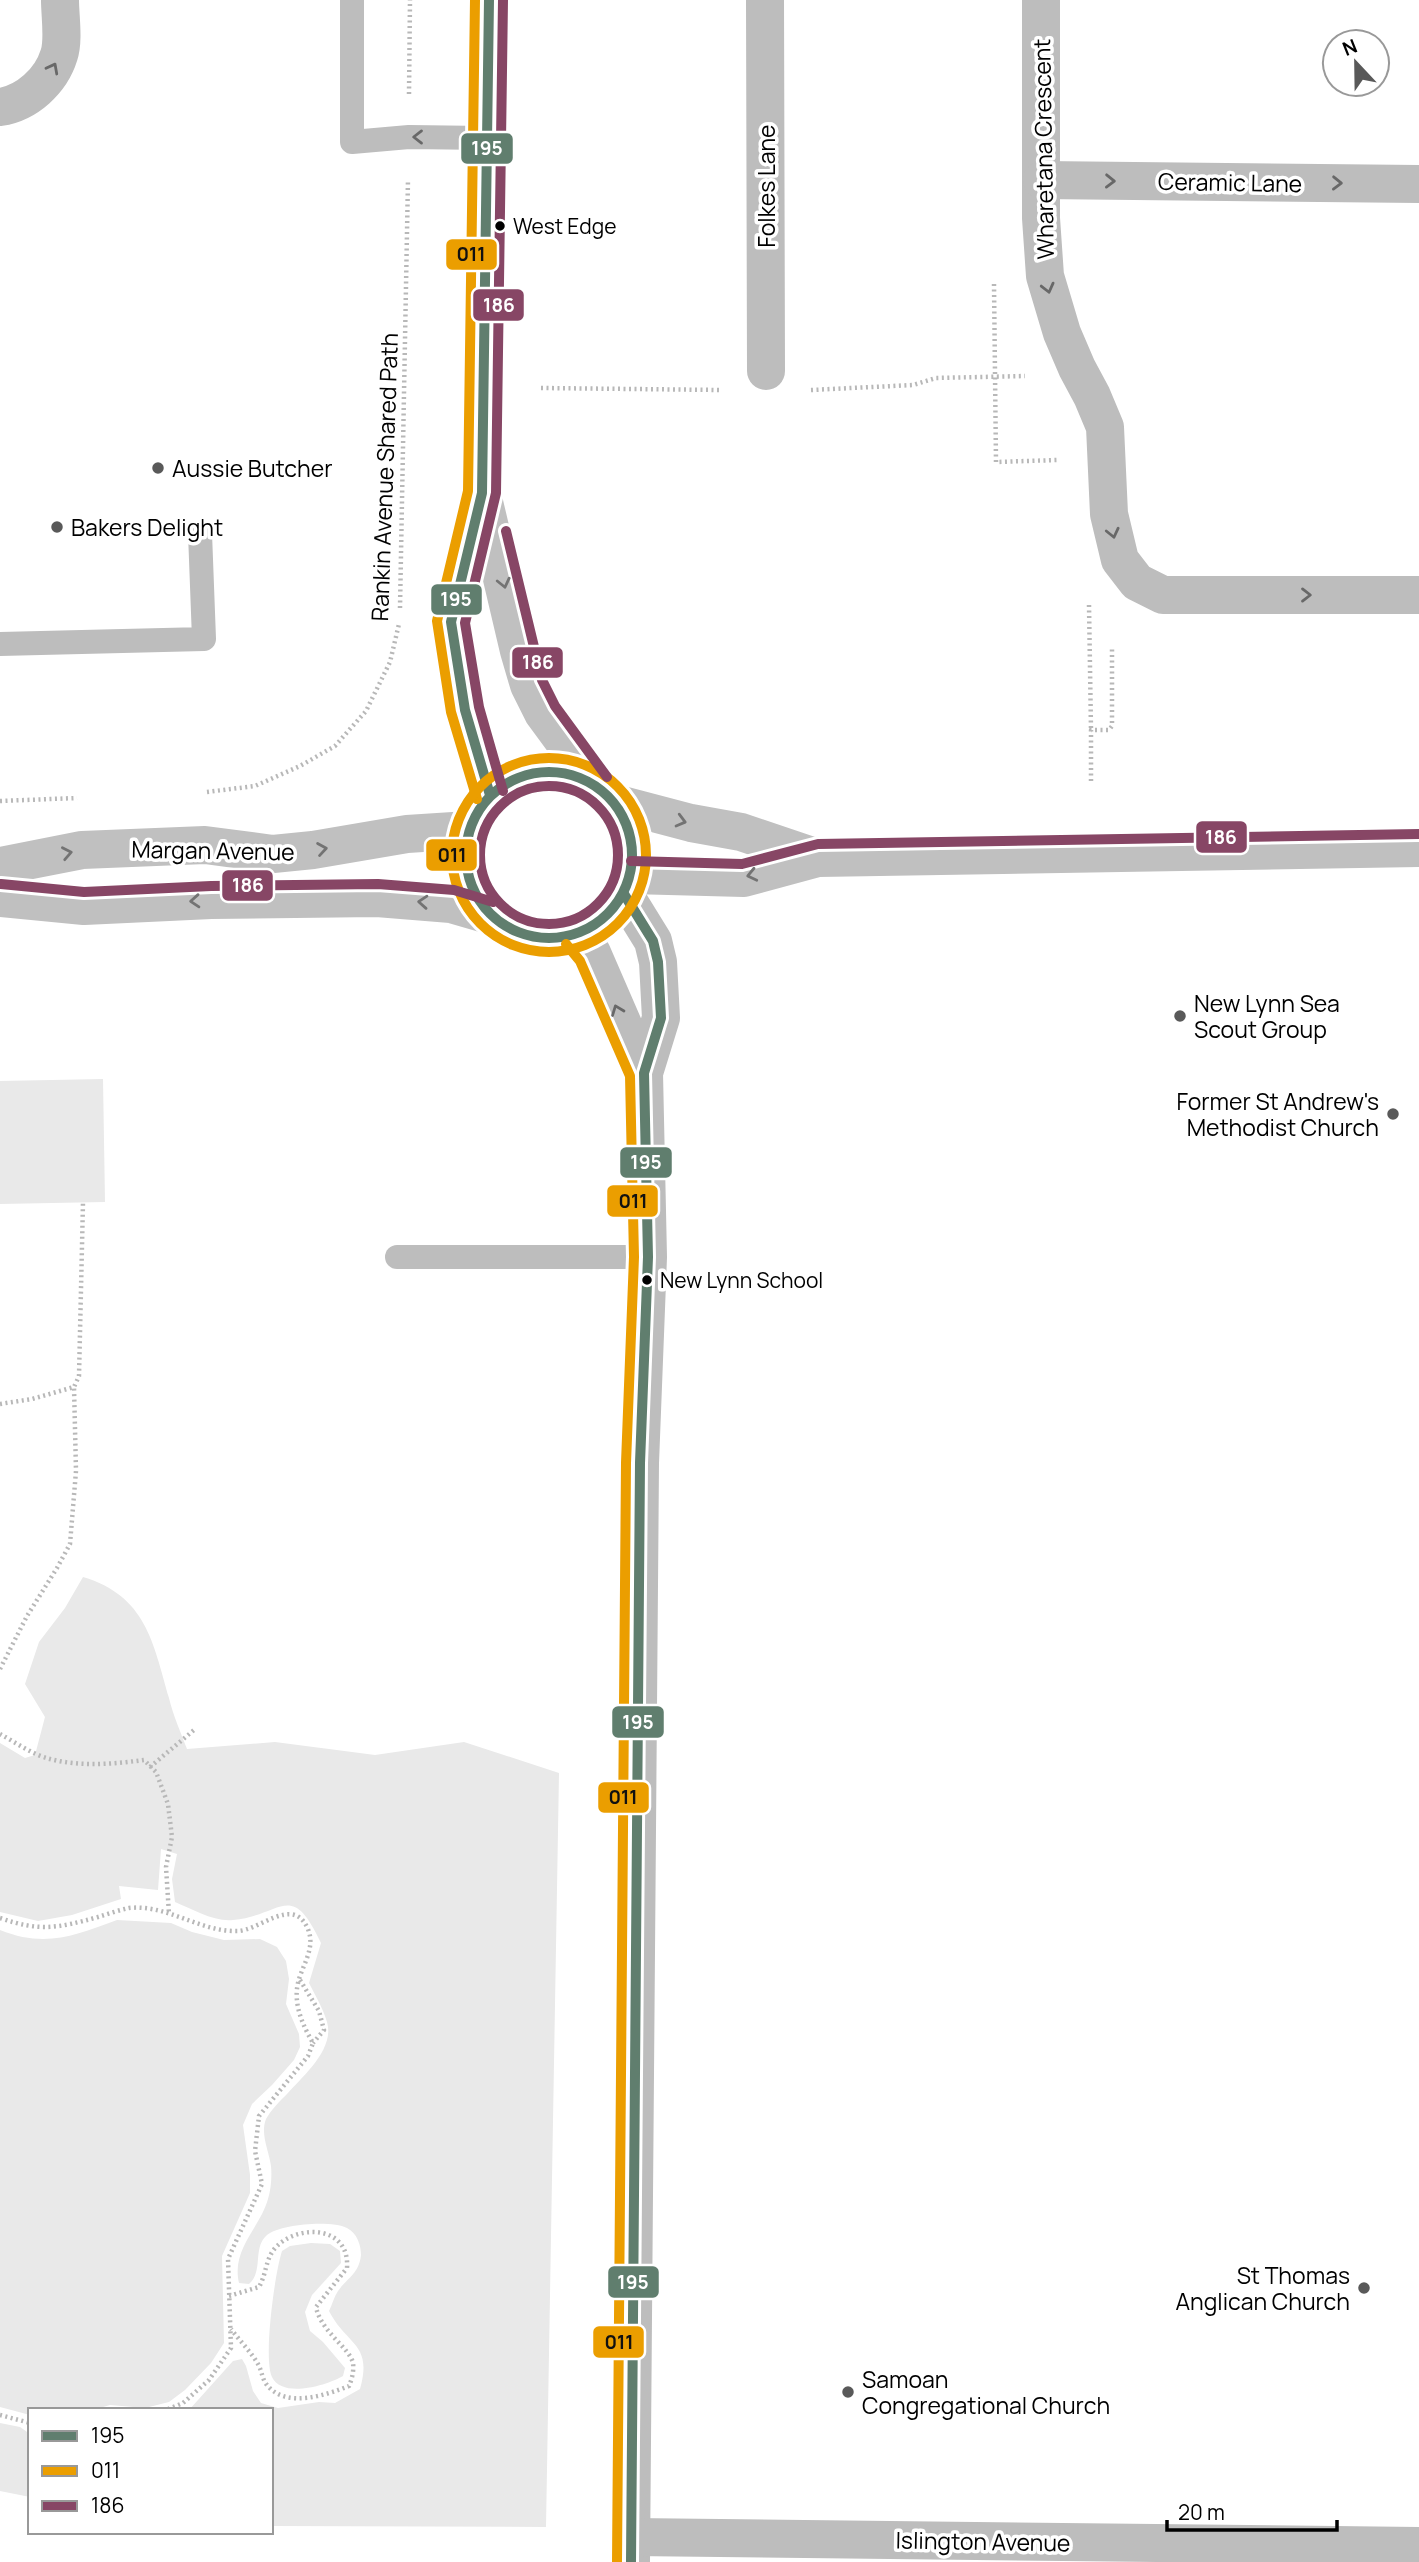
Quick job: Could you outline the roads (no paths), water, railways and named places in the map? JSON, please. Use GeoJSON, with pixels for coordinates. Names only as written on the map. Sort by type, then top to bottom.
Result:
{"type":"FeatureCollection","features":[{"type":"Feature","properties":{"kind":"main road"},"geometry":{"type":"LineString","coordinates":[[489,0],[482,493],[451,622],[465,710],[490,795]]}},
{"type":"Feature","properties":{"kind":"main road"},"geometry":{"type":"LineString","coordinates":[[482,493],[529,684],[543,713],[606,794],[632,837],[627,885],[604,919],[576,935],[539,939],[521,935],[489,915],[473,890],[465,860],[469,830],[477,812],[490,795],[513,780],[541,771],[570,773],[606,794],[691,823],[741,832],[818,858]]}},
{"type":"Feature","properties":{"kind":"main road","name":"Margan Avenue"},"geometry":{"type":"LineString","coordinates":[[0,866],[82,850],[205,845],[273,854],[407,834],[469,830]]}},
{"type":"Feature","properties":{"kind":"main road"},"geometry":{"type":"LineString","coordinates":[[627,885],[744,878],[818,858],[1419,848]]}},
{"type":"Feature","properties":{"kind":"main road","name":"Margan Avenue"},"geometry":{"type":"LineString","coordinates":[[0,898],[83,906],[211,900],[377,898],[451,904],[489,915]]}},
{"type":"Feature","properties":{"kind":"street"},"geometry":{"type":"LineString","coordinates":[[0,107],[30,95],[49,76],[60,53],[60,0]]}},
{"type":"Feature","properties":{"kind":"street","name":"Folkes Lane"},"geometry":{"type":"LineString","coordinates":[[765,0],[766,371]]}},
{"type":"Feature","properties":{"kind":"street","name":"Wharetana Crescent"},"geometry":{"type":"LineString","coordinates":[[1041,0],[1042,244],[1045,276],[1062,333],[1093,396],[1104,428],[1109,514],[1120,560],[1137,582],[1163,595],[1419,595]]}},
{"type":"Feature","properties":{"kind":"street","name":"Ceramic Lane"},"geometry":{"type":"LineString","coordinates":[[1042,180],[1419,184]]}},
{"type":"Feature","properties":{"kind":"street"},"geometry":{"type":"LineString","coordinates":[[627,885],[653,941],[658,962],[661,1018],[644,1073],[648,1257],[640,1463],[632,2550]]}},
{"type":"Feature","properties":{"kind":"street"},"geometry":{"type":"LineString","coordinates":[[576,935],[592,953],[606,981],[644,1073]]}},
{"type":"Feature","properties":{"kind":"street","name":"Islington Avenue"},"geometry":{"type":"LineString","coordinates":[[632,2550],[1419,2546]]}},
{"type":"Feature","properties":{"kind":"lane"},"geometry":{"type":"LineString","coordinates":[[352,0],[352,142],[409,137],[486,138]]}},
{"type":"Feature","properties":{"kind":"lane"},"geometry":{"type":"LineString","coordinates":[[0,644],[204,639],[200,533]]}},
{"type":"Feature","properties":{"kind":"lane"},"geometry":{"type":"LineString","coordinates":[[397,1257],[648,1257]]}},
{"type":"Feature","properties":{"kind":"place","name":"West Edge"},"geometry":{"type":"Point","coordinates":[500,226]}},
{"type":"Feature","properties":{"kind":"place","name":"Aussie Butcher"},"geometry":{"type":"Point","coordinates":[158,468]}},
{"type":"Feature","properties":{"kind":"place","name":"Bakers Delight"},"geometry":{"type":"Point","coordinates":[57,527]}},
{"type":"Feature","properties":{"kind":"place","name":"New Lynn Sea Scout Group"},"geometry":{"type":"Point","coordinates":[1180,1016]}},
{"type":"Feature","properties":{"kind":"place","name":"Former St Andrew's Methodist Church"},"geometry":{"type":"Point","coordinates":[1393,1114]}},
{"type":"Feature","properties":{"kind":"place","name":"New Lynn School"},"geometry":{"type":"Point","coordinates":[647,1280]}},
{"type":"Feature","properties":{"kind":"place","name":"St Thomas Anglican Church"},"geometry":{"type":"Point","coordinates":[1364,2288]}},
{"type":"Feature","properties":{"kind":"place","name":"Samoan Congregational Church"},"geometry":{"type":"Point","coordinates":[848,2392]}}]}
